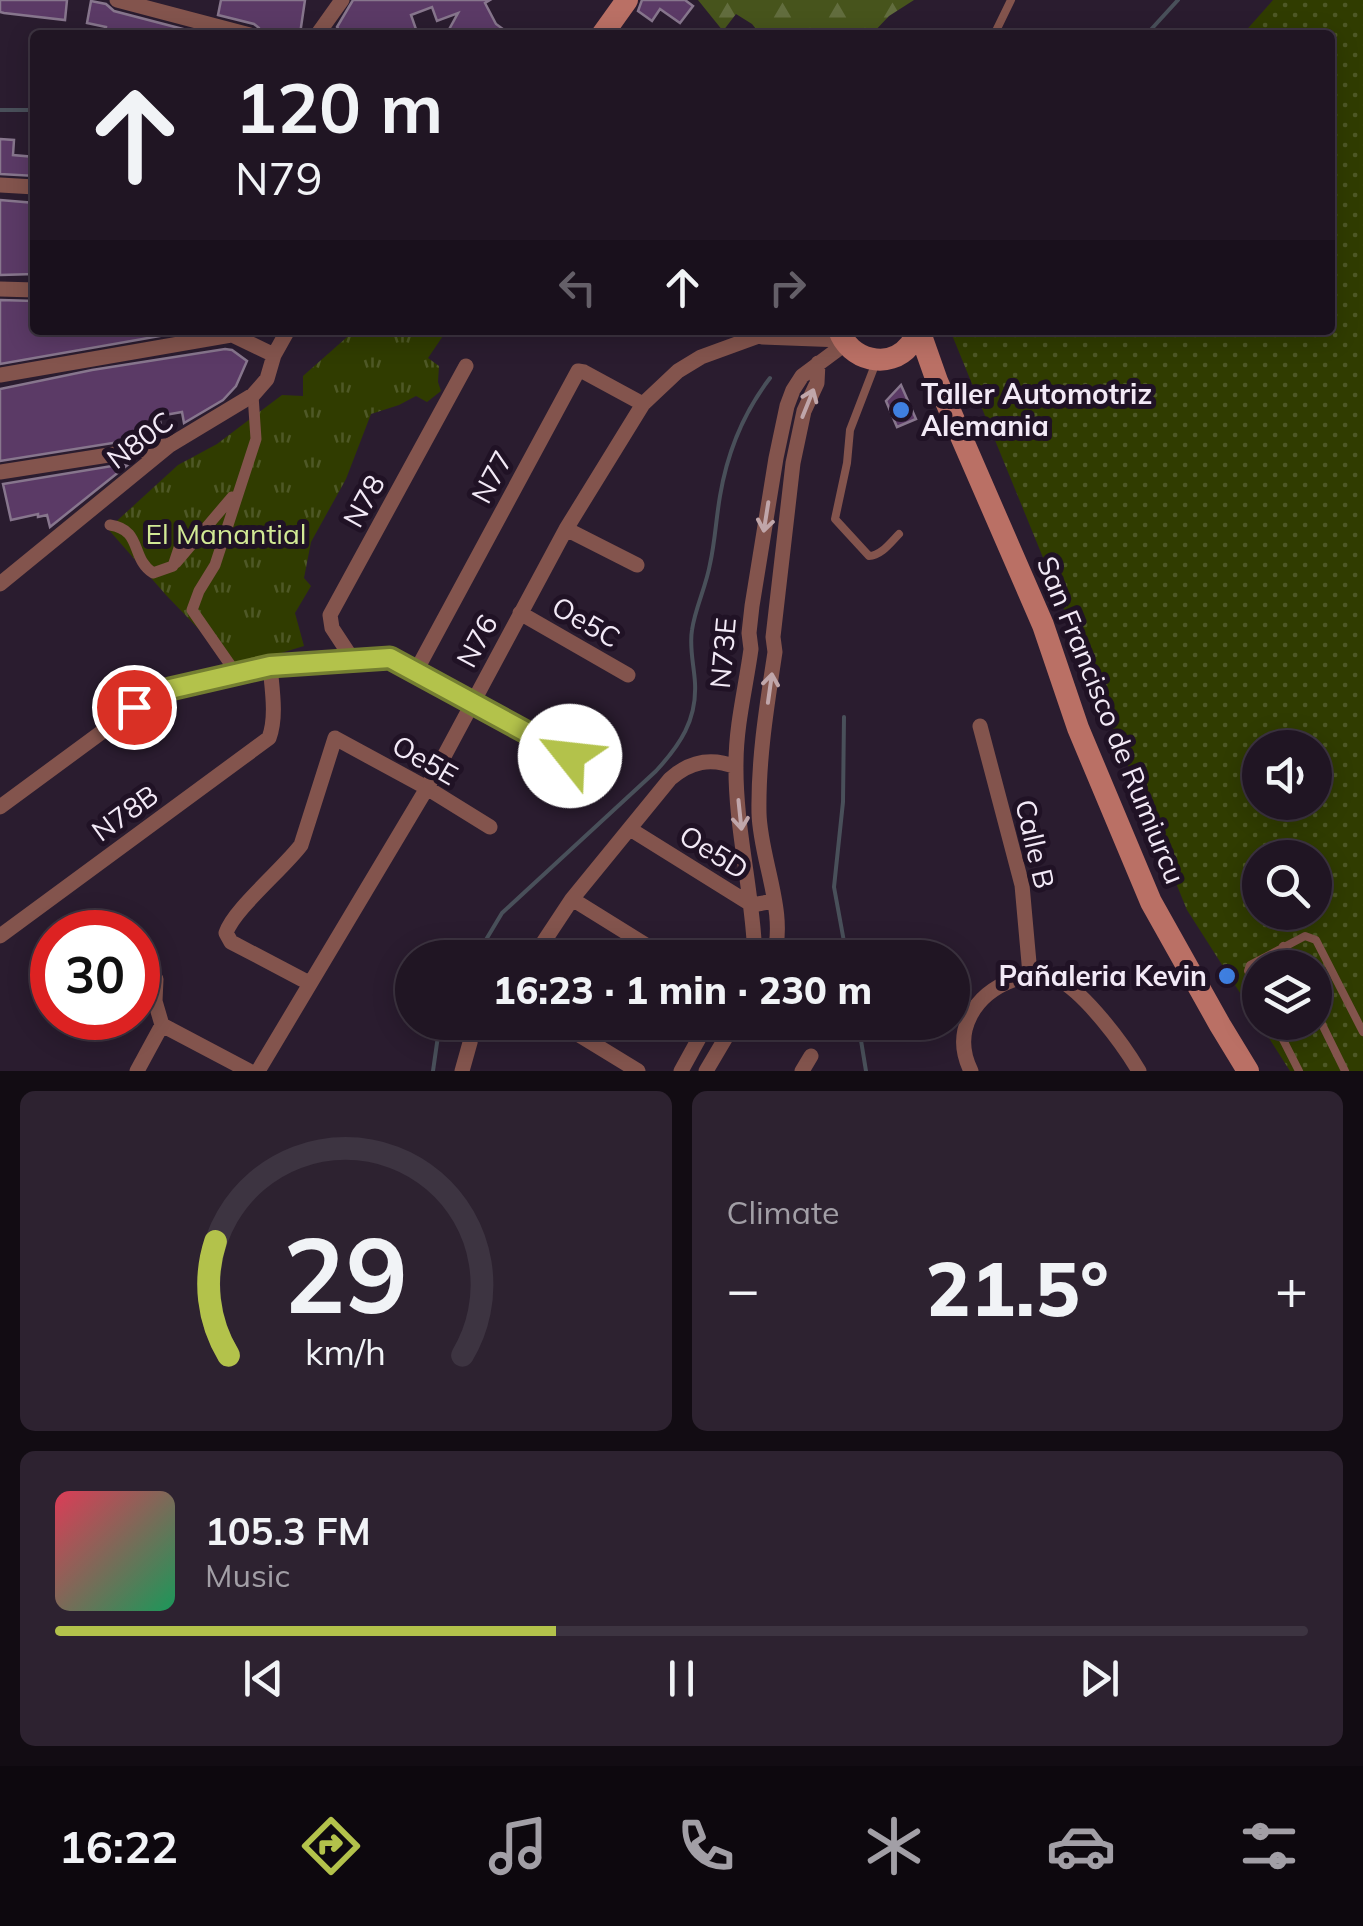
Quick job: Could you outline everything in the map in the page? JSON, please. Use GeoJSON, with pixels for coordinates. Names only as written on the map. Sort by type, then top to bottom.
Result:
{"type":"FeatureCollection","features":[{"type":"Feature","properties":{"kind":"main road"},"geometry":{"type":"LineString","coordinates":[[606,30],[627,0]]}},
{"type":"Feature","properties":{"kind":"main road"},"geometry":{"type":"LineString","coordinates":[[886,359],[910,346],[916,335]]}},
{"type":"Feature","properties":{"kind":"main road","name":"San Francisco de Rumiurcu"},"geometry":{"type":"LineString","coordinates":[[920,335],[1044,625],[1078,728],[1151,902],[1248,1071]]}},
{"type":"Feature","properties":{"kind":"main road"},"geometry":{"type":"LineString","coordinates":[[842,338],[859,356],[886,359],[937,381]]}},
{"type":"Feature","properties":{"kind":"street"},"geometry":{"type":"LineString","coordinates":[[116,0],[231,30]]}},
{"type":"Feature","properties":{"kind":"street"},"geometry":{"type":"LineString","coordinates":[[320,30],[342,0]]}},
{"type":"Feature","properties":{"kind":"street"},"geometry":{"type":"LineString","coordinates":[[0,185],[30,186]]}},
{"type":"Feature","properties":{"kind":"street"},"geometry":{"type":"LineString","coordinates":[[0,289],[30,290]]}},
{"type":"Feature","properties":{"kind":"street"},"geometry":{"type":"LineString","coordinates":[[0,375],[211,335]]}},
{"type":"Feature","properties":{"kind":"street"},"geometry":{"type":"LineString","coordinates":[[233,335],[274,355]]}},
{"type":"Feature","properties":{"kind":"street","name":"N80C"},"geometry":{"type":"LineString","coordinates":[[0,584],[170,445],[252,395],[266,379],[285,335]]}},
{"type":"Feature","properties":{"kind":"street","name":"N76"},"geometry":{"type":"LineString","coordinates":[[258,1071],[427,788],[566,529],[643,404],[678,371],[701,357],[761,335]]}},
{"type":"Feature","properties":{"kind":"street","name":"N76"},"geometry":{"type":"LineString","coordinates":[[758,336],[842,338]]}},
{"type":"Feature","properties":{"kind":"street","name":"N73E"},"geometry":{"type":"LineString","coordinates":[[754,940],[736,768],[751,649],[752,606],[776,458],[793,390],[802,376],[842,338]]}},
{"type":"Feature","properties":{"kind":"street","name":"N73E"},"geometry":{"type":"LineString","coordinates":[[776,940],[778,926],[758,817],[761,750],[775,652],[773,637],[792,462],[804,411],[817,383],[818,362]]}},
{"type":"Feature","properties":{"kind":"street","name":"N78"},"geometry":{"type":"LineString","coordinates":[[353,660],[332,628],[330,615],[466,366]]}},
{"type":"Feature","properties":{"kind":"street","name":"N77"},"geometry":{"type":"LineString","coordinates":[[416,671],[578,371],[643,404]]}},
{"type":"Feature","properties":{"kind":"street"},"geometry":{"type":"LineString","coordinates":[[234,675],[192,610],[215,566],[256,439],[252,395]]}},
{"type":"Feature","properties":{"kind":"street"},"geometry":{"type":"LineString","coordinates":[[0,472],[170,445]]}},
{"type":"Feature","properties":{"kind":"street"},"geometry":{"type":"LineString","coordinates":[[776,458],[792,462]]}},
{"type":"Feature","properties":{"kind":"street"},"geometry":{"type":"LineString","coordinates":[[110,524],[123,526],[132,535],[144,568],[154,574],[173,566],[240,488]]}},
{"type":"Feature","properties":{"kind":"street"},"geometry":{"type":"LineString","coordinates":[[566,529],[638,566]]}},
{"type":"Feature","properties":{"kind":"street"},"geometry":{"type":"LineString","coordinates":[[173,566],[180,545]]}},
{"type":"Feature","properties":{"kind":"street"},"geometry":{"type":"LineString","coordinates":[[0,570],[24,566]]}},
{"type":"Feature","properties":{"kind":"street"},"geometry":{"type":"LineString","coordinates":[[752,606],[777,608]]}},
{"type":"Feature","properties":{"kind":"street","name":"Oe5C"},"geometry":{"type":"LineString","coordinates":[[520,613],[628,675]]}},
{"type":"Feature","properties":{"kind":"street"},"geometry":{"type":"LineString","coordinates":[[749,634],[773,637]]}},
{"type":"Feature","properties":{"kind":"street"},"geometry":{"type":"LineString","coordinates":[[0,807],[148,698],[170,689],[270,666],[390,658],[570,756]]}},
{"type":"Feature","properties":{"kind":"street","name":"N78B"},"geometry":{"type":"LineString","coordinates":[[0,936],[269,738],[270,666]]}},
{"type":"Feature","properties":{"kind":"street","name":"Calle B"},"geometry":{"type":"LineString","coordinates":[[980,726],[1022,886],[1030,974]]}},
{"type":"Feature","properties":{"kind":"street","name":"Oe5E"},"geometry":{"type":"LineString","coordinates":[[308,983],[230,942],[226,933],[232,920],[301,845],[335,738],[490,827]]}},
{"type":"Feature","properties":{"kind":"street"},"geometry":{"type":"LineString","coordinates":[[545,940],[572,899],[670,779],[686,766],[712,762],[736,768]]}},
{"type":"Feature","properties":{"kind":"street","name":"Oe5D"},"geometry":{"type":"LineString","coordinates":[[630,829],[752,906],[774,901]]}},
{"type":"Feature","properties":{"kind":"street"},"geometry":{"type":"LineString","coordinates":[[572,899],[627,940]]}},
{"type":"Feature","properties":{"kind":"street"},"geometry":{"type":"LineString","coordinates":[[971,1071],[964,1044],[966,1025],[974,1007],[986,993],[1030,974],[1056,978],[1084,1000],[1139,1071]]}},
{"type":"Feature","properties":{"kind":"street"},"geometry":{"type":"LineString","coordinates":[[137,1071],[162,1026],[160,1019]]}},
{"type":"Feature","properties":{"kind":"street"},"geometry":{"type":"LineString","coordinates":[[162,1026],[250,1071]]}},
{"type":"Feature","properties":{"kind":"street"},"geometry":{"type":"LineString","coordinates":[[462,1071],[471,1040]]}},
{"type":"Feature","properties":{"kind":"street"},"geometry":{"type":"LineString","coordinates":[[681,1071],[698,1040]]}},
{"type":"Feature","properties":{"kind":"street"},"geometry":{"type":"LineString","coordinates":[[706,1071],[724,1040]]}},
{"type":"Feature","properties":{"kind":"street"},"geometry":{"type":"LineString","coordinates":[[589,1041],[638,1071]]}},
{"type":"Feature","properties":{"kind":"street"},"geometry":{"type":"LineString","coordinates":[[802,1071],[811,1056]]}},
{"type":"Feature","properties":{"kind":"lane"},"geometry":{"type":"LineString","coordinates":[[996,30],[1011,0]]}},
{"type":"Feature","properties":{"kind":"lane"},"geometry":{"type":"LineString","coordinates":[[886,359],[850,430],[836,520],[868,556],[874,556],[899,534]]}},
{"type":"Feature","properties":{"kind":"lane"},"geometry":{"type":"LineString","coordinates":[[1276,950],[1306,936],[1316,940],[1363,1032]]}},
{"type":"Feature","properties":{"kind":"lane"},"geometry":{"type":"LineString","coordinates":[[1283,946],[1285,950]]}},
{"type":"Feature","properties":{"kind":"lane"},"geometry":{"type":"LineString","coordinates":[[1283,1040],[1298,1071]]}},
{"type":"Feature","properties":{"kind":"lane"},"geometry":{"type":"LineString","coordinates":[[1330,1040],[1345,1071]]}},
{"type":"Feature","properties":{"kind":"green space"},"geometry":{"type":"Polygon","coordinates":[[[698,0],[914,0],[876,30],[757,30],[736,14],[722,30],[698,0]]]}},
{"type":"Feature","properties":{"kind":"green space"},"geometry":{"type":"Polygon","coordinates":[[[1273,0],[1363,0],[1363,1071],[1290,1071],[1270,1040],[1332,1040],[1332,950],[1242,950],[1242,996],[1187,910],[952,335],[1335,335],[1335,30],[1246,30],[1273,0]]]}},
{"type":"Feature","properties":{"kind":"green space","name":"El Manantial"},"geometry":{"type":"Polygon","coordinates":[[[349,335],[444,335],[428,358],[439,366],[441,391],[427,402],[416,396],[371,414],[346,479],[311,542],[304,578],[311,586],[295,613],[304,646],[235,667],[108,529],[178,465],[217,444],[282,395],[303,396],[303,376],[349,335]]]}},
{"type":"Feature","properties":{"kind":"building"},"geometry":{"type":"Polygon","coordinates":[[[0,0],[67,0],[65,20],[0,12],[0,0]]]}},
{"type":"Feature","properties":{"kind":"building"},"geometry":{"type":"Polygon","coordinates":[[[221,0],[305,0],[301,30],[260,30],[254,24],[218,15],[221,0]]]}},
{"type":"Feature","properties":{"kind":"building"},"geometry":{"type":"Polygon","coordinates":[[[353,0],[490,0],[485,3],[496,24],[504,30],[449,30],[458,13],[437,21],[432,7],[411,15],[416,30],[337,27],[353,0]]]}},
{"type":"Feature","properties":{"kind":"building"},"geometry":{"type":"Polygon","coordinates":[[[642,0],[685,0],[693,6],[680,23],[660,9],[652,21],[638,11],[642,0]]]}},
{"type":"Feature","properties":{"kind":"building"},"geometry":{"type":"Polygon","coordinates":[[[91,1],[187,30],[106,30],[87,23],[91,1]]]}},
{"type":"Feature","properties":{"kind":"building"},"geometry":{"type":"Polygon","coordinates":[[[0,139],[14,140],[13,155],[30,157],[30,176],[0,174],[0,139]]]}},
{"type":"Feature","properties":{"kind":"building"},"geometry":{"type":"Polygon","coordinates":[[[0,200],[30,203],[30,274],[0,275],[0,200]]]}},
{"type":"Feature","properties":{"kind":"building"},"geometry":{"type":"Polygon","coordinates":[[[0,300],[30,301],[30,335],[165,335],[0,364],[0,300]]]}},
{"type":"Feature","properties":{"kind":"building"},"geometry":{"type":"Polygon","coordinates":[[[225,349],[247,361],[236,386],[223,400],[184,423],[182,412],[159,416],[163,435],[0,461],[0,389],[225,349]]]}},
{"type":"Feature","properties":{"kind":"building","name":"Taller Automotriz Alemania"},"geometry":{"type":"Polygon","coordinates":[[[901,385],[916,419],[897,427],[886,401],[901,385]]]}},
{"type":"Feature","properties":{"kind":"building"},"geometry":{"type":"Polygon","coordinates":[[[130,463],[50,527],[47,515],[11,520],[3,484],[130,463]]]}},
{"type":"Feature","properties":{"kind":"waterway"},"geometry":{"type":"LineString","coordinates":[[1151,30],[1178,0]]}},
{"type":"Feature","properties":{"kind":"waterway"},"geometry":{"type":"LineString","coordinates":[[0,110],[30,110]]}},
{"type":"Feature","properties":{"kind":"waterway"},"geometry":{"type":"LineString","coordinates":[[486,940],[502,913],[656,771],[685,731],[695,696],[692,630],[710,564],[723,480],[745,419],[770,378]]}},
{"type":"Feature","properties":{"kind":"waterway"},"geometry":{"type":"LineString","coordinates":[[844,717],[843,802],[834,887],[844,940]]}},
{"type":"Feature","properties":{"kind":"waterway"},"geometry":{"type":"LineString","coordinates":[[433,1071],[437,1040]]}},
{"type":"Feature","properties":{"kind":"waterway"},"geometry":{"type":"LineString","coordinates":[[861,1040],[866,1071]]}},
{"type":"Feature","properties":{"kind":"place","name":"Taller Automotriz Alemania"},"geometry":{"type":"Point","coordinates":[901,410]}},
{"type":"Feature","properties":{"kind":"place","name":"Pañaleria Kevin"},"geometry":{"type":"Point","coordinates":[1227,976]}},
{"type":"Feature","properties":{"kind":"route"},"geometry":{"type":"LineString","coordinates":[[134,707],[170,689],[270,666],[390,658],[570,756]]}}]}
